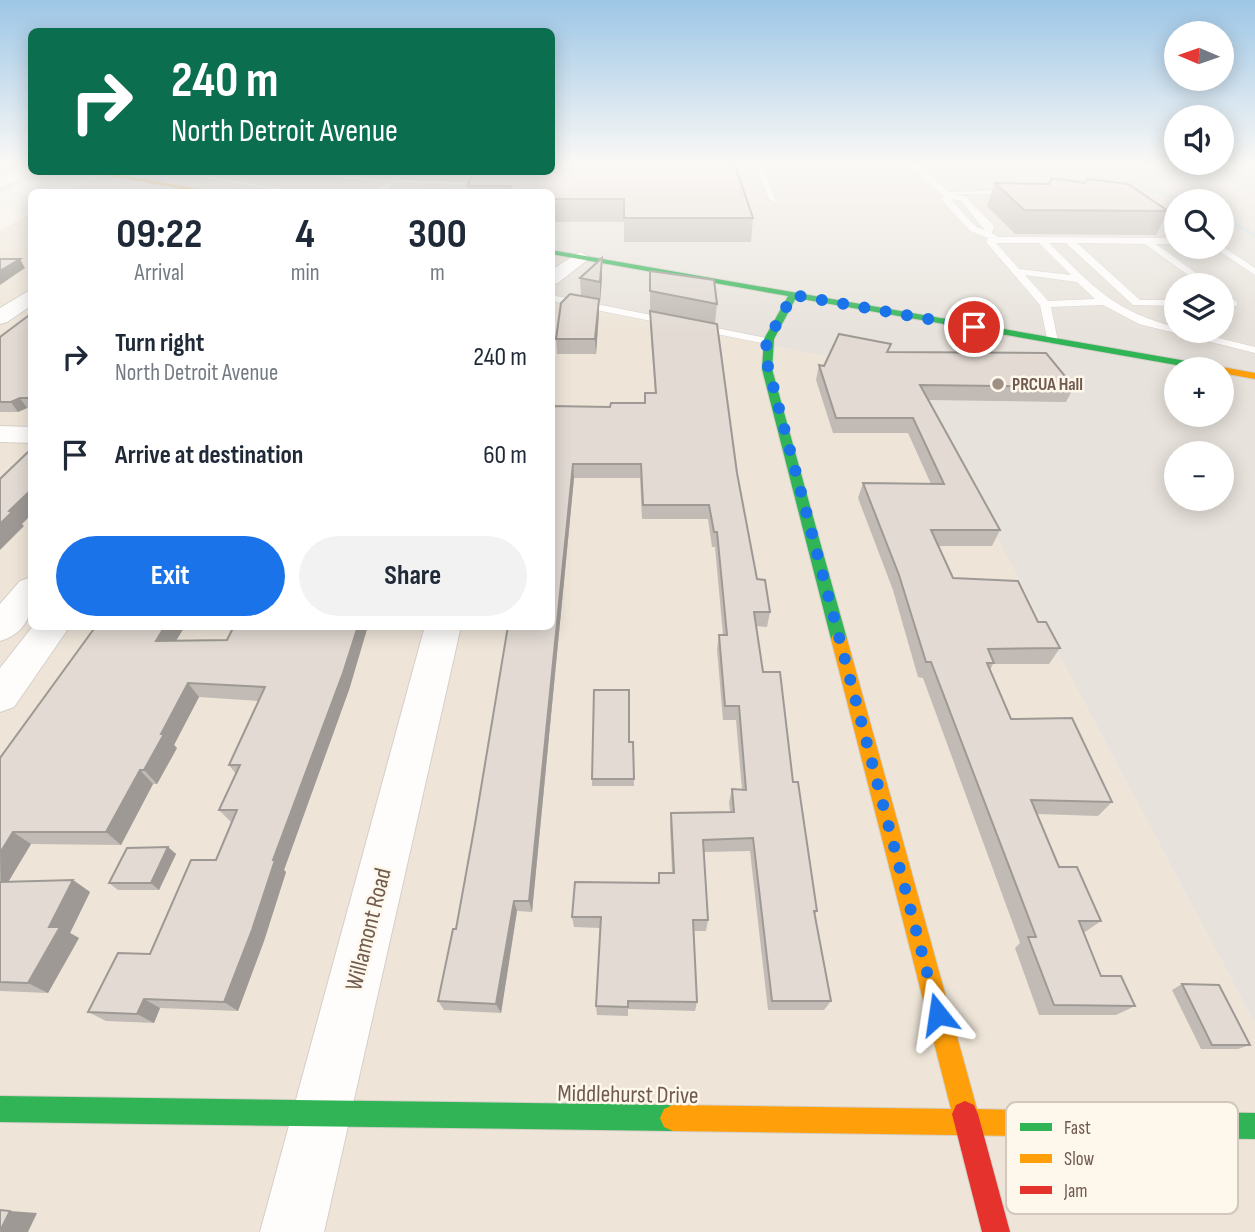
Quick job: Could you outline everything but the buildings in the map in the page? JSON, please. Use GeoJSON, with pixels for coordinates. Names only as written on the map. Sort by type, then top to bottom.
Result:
{"type":"FeatureCollection","features":[{"type":"Feature","properties":{"kind":"street"},"geometry":{"type":"LineString","coordinates":[[555,253],[1164,360]]}},
{"type":"Feature","properties":{"kind":"street"},"geometry":{"type":"LineString","coordinates":[[555,276],[580,257]]}},
{"type":"Feature","properties":{"kind":"street"},"geometry":{"type":"LineString","coordinates":[[793,295],[767,341],[767,369],[996,1232]]}},
{"type":"Feature","properties":{"kind":"street"},"geometry":{"type":"LineString","coordinates":[[0,318],[28,298]]}},
{"type":"Feature","properties":{"kind":"street"},"geometry":{"type":"LineString","coordinates":[[1234,372],[1255,376]]}},
{"type":"Feature","properties":{"kind":"street"},"geometry":{"type":"LineString","coordinates":[[0,434],[28,435]]}},
{"type":"Feature","properties":{"kind":"street"},"geometry":{"type":"LineString","coordinates":[[0,628],[28,595]]}},
{"type":"Feature","properties":{"kind":"street"},"geometry":{"type":"LineString","coordinates":[[0,696],[50,630]]}},
{"type":"Feature","properties":{"kind":"street","name":"Willamont Road"},"geometry":{"type":"LineString","coordinates":[[292,1232],[442,630]]}},
{"type":"Feature","properties":{"kind":"street","name":"Middlehurst Drive"},"geometry":{"type":"LineString","coordinates":[[0,1109],[1006,1123]]}},
{"type":"Feature","properties":{"kind":"lane"},"geometry":{"type":"LineString","coordinates":[[983,220],[991,228],[987,233],[996,240]]}},
{"type":"Feature","properties":{"kind":"lane"},"geometry":{"type":"LineString","coordinates":[[1052,341],[1045,304],[989,240],[1164,241]]}},
{"type":"Feature","properties":{"kind":"lane"},"geometry":{"type":"LineString","coordinates":[[1041,240],[1104,302],[1143,322],[1255,350]]}},
{"type":"Feature","properties":{"kind":"lane"},"geometry":{"type":"LineString","coordinates":[[1147,240],[1192,273]]}},
{"type":"Feature","properties":{"kind":"lane"},"geometry":{"type":"LineString","coordinates":[[1069,241],[1137,303]]}},
{"type":"Feature","properties":{"kind":"lane"},"geometry":{"type":"LineString","coordinates":[[1234,258],[1255,272]]}},
{"type":"Feature","properties":{"kind":"lane"},"geometry":{"type":"LineString","coordinates":[[1016,271],[1080,279]]}},
{"type":"Feature","properties":{"kind":"lane"},"geometry":{"type":"LineString","coordinates":[[555,299],[767,341]]}},
{"type":"Feature","properties":{"kind":"lane"},"geometry":{"type":"LineString","coordinates":[[1045,304],[1164,303]]}},
{"type":"Feature","properties":{"kind":"shaded area"},"geometry":{"type":"Polygon","coordinates":[[[18,220],[28,220],[28,630],[555,630],[555,303],[909,373],[1255,1024],[1255,1232],[0,1232],[0,231],[18,220]]]}},
{"type":"Feature","properties":{"kind":"shaded area"},"geometry":{"type":"Polygon","coordinates":[[[555,220],[1164,220],[1164,259],[1234,259],[1234,220],[1255,220],[1255,1024],[909,373],[555,303],[555,220]]]}},
{"type":"Feature","properties":{"kind":"waterway"},"geometry":{"type":"LineString","coordinates":[[1234,223],[1255,236]]}},
{"type":"Feature","properties":{"kind":"traffic: fast"},"geometry":{"type":"LineString","coordinates":[[555,253],[1164,360]]}},
{"type":"Feature","properties":{"kind":"traffic: fast"},"geometry":{"type":"LineString","coordinates":[[793,295],[769,339],[767,369],[839,639]]}},
{"type":"Feature","properties":{"kind":"traffic: fast"},"geometry":{"type":"LineString","coordinates":[[0,1109],[673,1118]]}},
{"type":"Feature","properties":{"kind":"traffic: fast"},"geometry":{"type":"LineString","coordinates":[[1238,1126],[1255,1126]]}},
{"type":"Feature","properties":{"kind":"traffic: slow"},"geometry":{"type":"LineString","coordinates":[[1234,372],[1255,376]]}},
{"type":"Feature","properties":{"kind":"traffic: slow"},"geometry":{"type":"LineString","coordinates":[[839,639],[965,1114]]}},
{"type":"Feature","properties":{"kind":"traffic: slow"},"geometry":{"type":"LineString","coordinates":[[673,1118],[1006,1123]]}},
{"type":"Feature","properties":{"kind":"traffic: jam"},"geometry":{"type":"LineString","coordinates":[[965,1114],[996,1232]]}},
{"type":"Feature","properties":{"kind":"place","name":"PRCUA Hall"},"geometry":{"type":"Point","coordinates":[998,384]}},
{"type":"Feature","properties":{"kind":"route"},"geometry":{"type":"LineString","coordinates":[[938,1014],[765,355],[767,341],[793,295],[974,327]]}}]}
